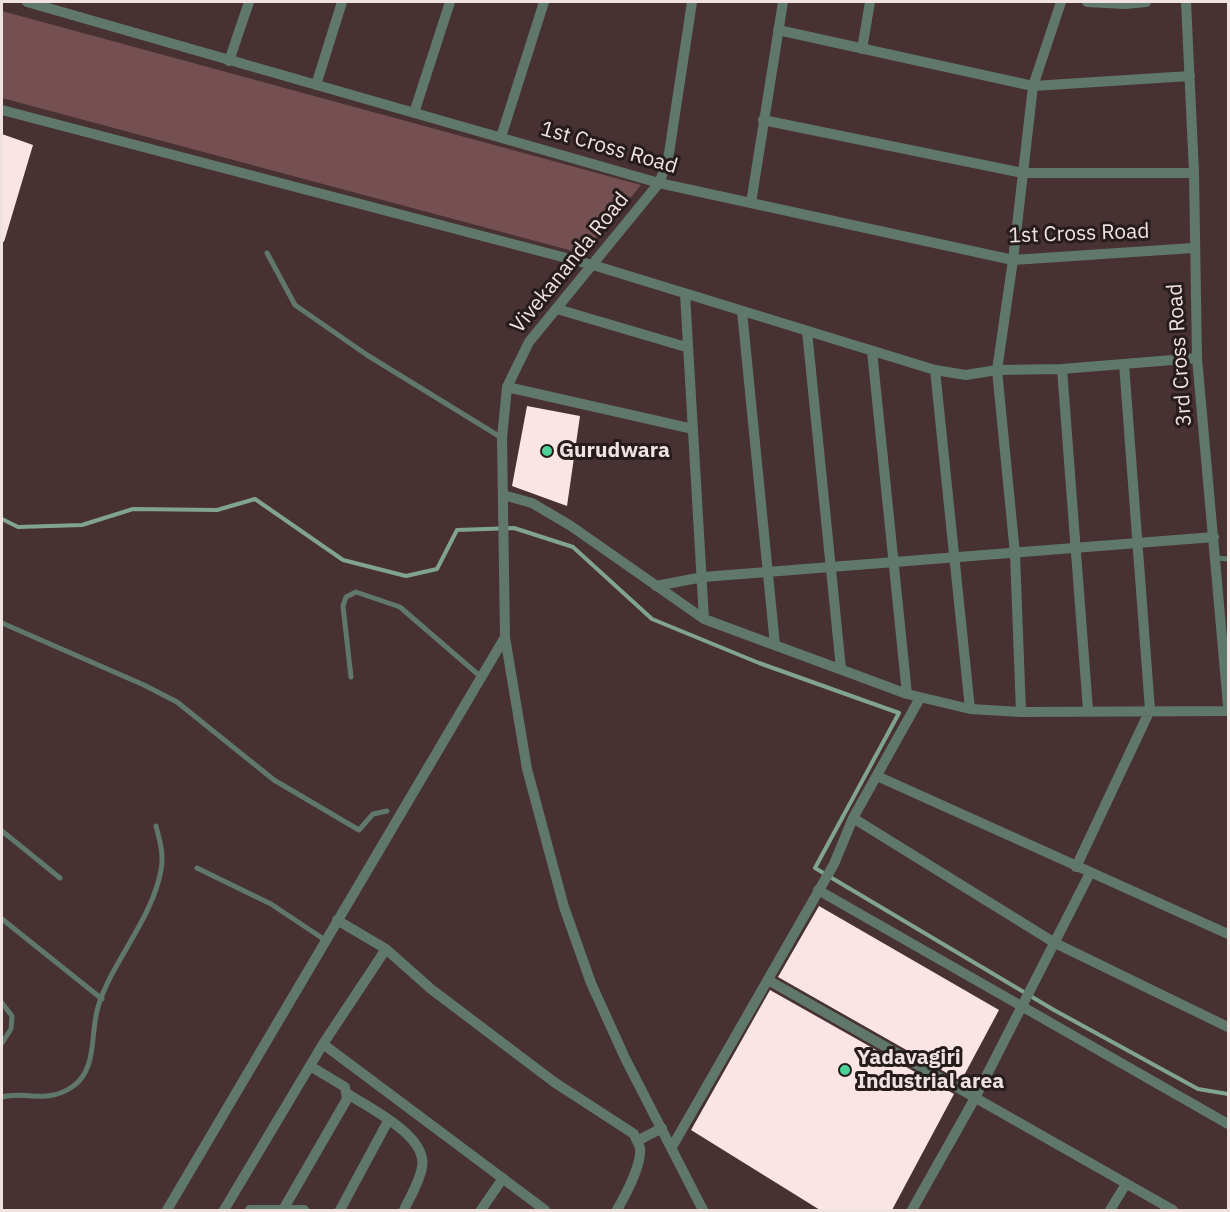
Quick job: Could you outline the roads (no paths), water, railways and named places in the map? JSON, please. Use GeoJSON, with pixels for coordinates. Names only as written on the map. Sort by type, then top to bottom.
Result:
{"type":"FeatureCollection","features":[{"type":"Feature","properties":{"kind":"street","name":"1st Cross Road"},"geometry":{"type":"LineString","coordinates":[[27,2],[659,183],[1013,260],[1193,249]]}},
{"type":"Feature","properties":{"kind":"street"},"geometry":{"type":"LineString","coordinates":[[230,61],[249,2]]}},
{"type":"Feature","properties":{"kind":"street"},"geometry":{"type":"LineString","coordinates":[[316,85],[342,2]]}},
{"type":"Feature","properties":{"kind":"street"},"geometry":{"type":"LineString","coordinates":[[414,112],[450,2]]}},
{"type":"Feature","properties":{"kind":"street"},"geometry":{"type":"LineString","coordinates":[[501,137],[544,2]]}},
{"type":"Feature","properties":{"kind":"street","name":"Vivekananda Road"},"geometry":{"type":"LineString","coordinates":[[692,2],[668,160],[659,183],[529,342],[507,387],[502,438],[503,552],[505,637],[527,768],[564,907],[591,983],[625,1058],[703,1210]]}},
{"type":"Feature","properties":{"kind":"street"},"geometry":{"type":"LineString","coordinates":[[751,203],[783,2]]}},
{"type":"Feature","properties":{"kind":"street"},"geometry":{"type":"LineString","coordinates":[[862,49],[870,2]]}},
{"type":"Feature","properties":{"kind":"street"},"geometry":{"type":"LineString","coordinates":[[1021,712],[1015,554],[997,370],[1013,260],[1033,86],[1061,2]]}},
{"type":"Feature","properties":{"kind":"street"},"geometry":{"type":"LineString","coordinates":[[1087,2],[1125,4],[1146,2]]}},
{"type":"Feature","properties":{"kind":"street","name":"3rd Cross Road"},"geometry":{"type":"LineString","coordinates":[[1186,2],[1194,172],[1193,249],[1197,358],[1228,705]]}},
{"type":"Feature","properties":{"kind":"street"},"geometry":{"type":"LineString","coordinates":[[778,30],[1033,86],[1190,76]]}},
{"type":"Feature","properties":{"kind":"street"},"geometry":{"type":"LineString","coordinates":[[2,110],[593,265],[935,370],[966,375],[997,370],[1062,369],[1197,358]]}},
{"type":"Feature","properties":{"kind":"street"},"geometry":{"type":"LineString","coordinates":[[764,120],[1023,173],[1194,172]]}},
{"type":"Feature","properties":{"kind":"street"},"geometry":{"type":"LineString","coordinates":[[685,294],[686,348],[704,619]]}},
{"type":"Feature","properties":{"kind":"street"},"geometry":{"type":"LineString","coordinates":[[557,309],[686,348]]}},
{"type":"Feature","properties":{"kind":"street"},"geometry":{"type":"LineString","coordinates":[[742,311],[775,645]]}},
{"type":"Feature","properties":{"kind":"street"},"geometry":{"type":"LineString","coordinates":[[807,331],[841,669]]}},
{"type":"Feature","properties":{"kind":"street"},"geometry":{"type":"LineString","coordinates":[[872,351],[907,694]]}},
{"type":"Feature","properties":{"kind":"street"},"geometry":{"type":"LineString","coordinates":[[1076,867],[1149,710],[1124,364]]}},
{"type":"Feature","properties":{"kind":"street"},"geometry":{"type":"LineString","coordinates":[[1062,369],[1088,710]]}},
{"type":"Feature","properties":{"kind":"street"},"geometry":{"type":"LineString","coordinates":[[935,370],[970,709]]}},
{"type":"Feature","properties":{"kind":"street"},"geometry":{"type":"LineString","coordinates":[[507,387],[693,429]]}},
{"type":"Feature","properties":{"kind":"street"},"geometry":{"type":"LineString","coordinates":[[503,495],[532,503],[571,525],[704,619],[907,694],[918,701],[970,709],[1021,712],[1228,711]]}},
{"type":"Feature","properties":{"kind":"street"},"geometry":{"type":"LineString","coordinates":[[656,586],[703,577],[768,574],[1214,537]]}},
{"type":"Feature","properties":{"kind":"street"},"geometry":{"type":"LineString","coordinates":[[167,1210],[505,637]]}},
{"type":"Feature","properties":{"kind":"street"},"geometry":{"type":"LineString","coordinates":[[672,1147],[834,864],[854,818],[918,701]]}},
{"type":"Feature","properties":{"kind":"street"},"geometry":{"type":"LineString","coordinates":[[877,776],[1228,934]]}},
{"type":"Feature","properties":{"kind":"street"},"geometry":{"type":"LineString","coordinates":[[854,818],[1054,943],[1228,1027]]}},
{"type":"Feature","properties":{"kind":"street"},"geometry":{"type":"LineString","coordinates":[[914,1210],[975,1098],[1090,873]]}},
{"type":"Feature","properties":{"kind":"street"},"geometry":{"type":"LineString","coordinates":[[820,888],[1228,1124]]}},
{"type":"Feature","properties":{"kind":"street"},"geometry":{"type":"LineString","coordinates":[[337,920],[386,949],[431,989],[545,1075],[627,1128],[640,1147],[638,1161],[626,1194],[617,1210]]}},
{"type":"Feature","properties":{"kind":"street"},"geometry":{"type":"LineString","coordinates":[[224,1210],[323,1044],[386,949]]}},
{"type":"Feature","properties":{"kind":"street"},"geometry":{"type":"LineString","coordinates":[[768,980],[1173,1210]]}},
{"type":"Feature","properties":{"kind":"street"},"geometry":{"type":"LineString","coordinates":[[323,1044],[545,1210]]}},
{"type":"Feature","properties":{"kind":"street"},"geometry":{"type":"LineString","coordinates":[[310,1066],[345,1087],[348,1094],[412,1138],[421,1152],[422,1167],[404,1210]]}},
{"type":"Feature","properties":{"kind":"street"},"geometry":{"type":"LineString","coordinates":[[284,1208],[348,1094]]}},
{"type":"Feature","properties":{"kind":"street"},"geometry":{"type":"LineString","coordinates":[[340,1210],[388,1121]]}},
{"type":"Feature","properties":{"kind":"street"},"geometry":{"type":"LineString","coordinates":[[637,1141],[662,1128]]}},
{"type":"Feature","properties":{"kind":"street"},"geometry":{"type":"LineString","coordinates":[[480,1210],[503,1178]]}},
{"type":"Feature","properties":{"kind":"street"},"geometry":{"type":"LineString","coordinates":[[1110,1210],[1126,1184]]}},
{"type":"Feature","properties":{"kind":"street"},"geometry":{"type":"LineString","coordinates":[[250,1210],[284,1208],[304,1210]]}},
{"type":"Feature","properties":{"kind":"lane"},"geometry":{"type":"LineString","coordinates":[[267,253],[294,305],[367,355],[502,438]]}},
{"type":"Feature","properties":{"kind":"lane"},"geometry":{"type":"LineString","coordinates":[[1216,558],[1228,559]]}},
{"type":"Feature","properties":{"kind":"lane"},"geometry":{"type":"LineString","coordinates":[[351,677],[343,606],[346,597],[356,592],[400,607],[482,677]]}},
{"type":"Feature","properties":{"kind":"lane"},"geometry":{"type":"LineString","coordinates":[[2,623],[144,685],[177,702],[274,780],[359,830],[373,814],[387,811]]}},
{"type":"Feature","properties":{"kind":"lane"},"geometry":{"type":"LineString","coordinates":[[2,1097],[54,1095],[74,1086],[86,1070],[102,999],[154,897],[163,855],[156,826]]}},
{"type":"Feature","properties":{"kind":"lane"},"geometry":{"type":"LineString","coordinates":[[2,831],[60,878]]}},
{"type":"Feature","properties":{"kind":"lane"},"geometry":{"type":"LineString","coordinates":[[197,868],[271,904],[325,940]]}},
{"type":"Feature","properties":{"kind":"lane"},"geometry":{"type":"LineString","coordinates":[[2,919],[102,999]]}},
{"type":"Feature","properties":{"kind":"lane"},"geometry":{"type":"LineString","coordinates":[[2,1003],[12,1016],[11,1029],[2,1043]]}},
{"type":"Feature","properties":{"kind":"waterway"},"geometry":{"type":"LineString","coordinates":[[2,519],[18,527],[82,525],[133,509],[217,510],[255,499],[343,560],[406,576],[437,569],[457,530],[514,528],[573,547],[652,619],[759,663],[899,713],[815,868],[1054,1010],[1198,1089],[1228,1094]]}},
{"type":"Feature","properties":{"kind":"place","name":"Gurudwara"},"geometry":{"type":"Point","coordinates":[547,451]}},
{"type":"Feature","properties":{"kind":"place","name":"Yadavagiri Industrial area"},"geometry":{"type":"Point","coordinates":[845,1070]}}]}
